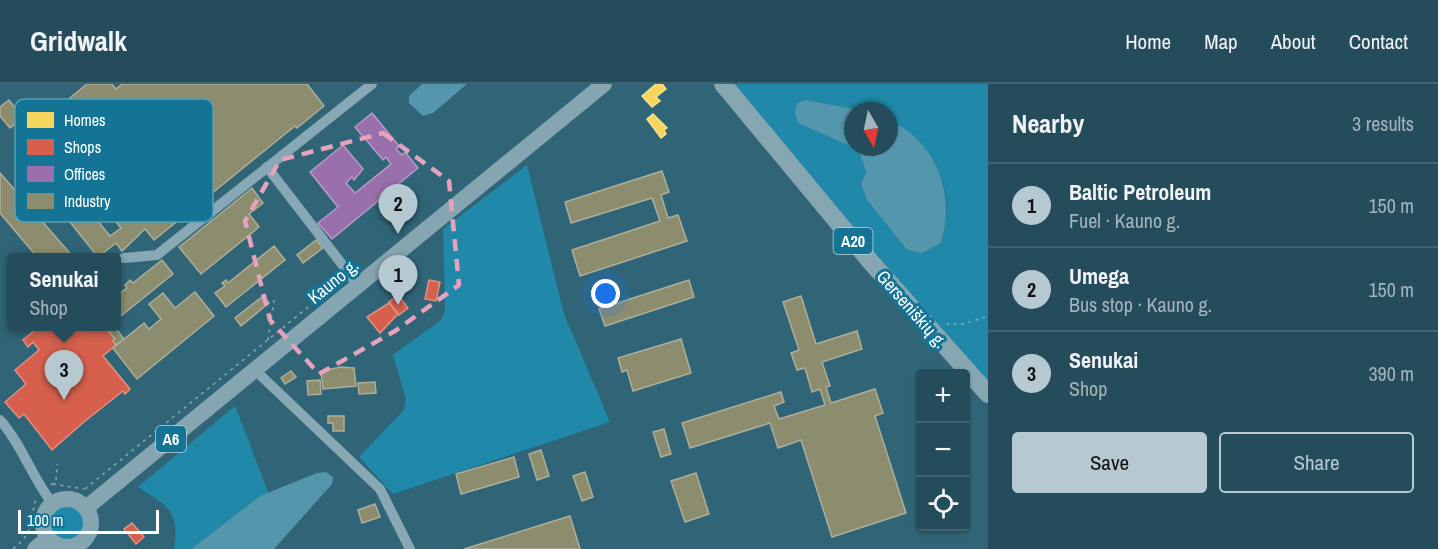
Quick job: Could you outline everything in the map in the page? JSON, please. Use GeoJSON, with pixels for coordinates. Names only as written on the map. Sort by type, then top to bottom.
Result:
{"type":"FeatureCollection","features":[{"type":"Feature","properties":{"kind":"highway","name":"Gerseniškių g."},"geometry":{"type":"LineString","coordinates":[[723,84],[930,329],[988,394]]}},
{"type":"Feature","properties":{"kind":"main road","name":"Kauno g."},"geometry":{"type":"LineString","coordinates":[[86,508],[255,370],[353,279],[604,84]]}},
{"type":"Feature","properties":{"kind":"main road"},"geometry":{"type":"LineString","coordinates":[[62,499],[72,499],[86,508],[91,518],[91,529],[86,539],[78,547],[42,544],[42,523],[45,512],[52,503],[62,499]]}},
{"type":"Feature","properties":{"kind":"street"},"geometry":{"type":"LineString","coordinates":[[213,210],[372,84]]}},
{"type":"Feature","properties":{"kind":"street"},"geometry":{"type":"LineString","coordinates":[[267,167],[353,279]]}},
{"type":"Feature","properties":{"kind":"street"},"geometry":{"type":"LineString","coordinates":[[124,258],[157,255],[198,222]]}},
{"type":"Feature","properties":{"kind":"street"},"geometry":{"type":"LineString","coordinates":[[255,370],[380,489],[410,549]]}},
{"type":"Feature","properties":{"kind":"street"},"geometry":{"type":"LineString","coordinates":[[0,420],[24,452],[30,469],[52,503]]}},
{"type":"Feature","properties":{"kind":"path"},"geometry":{"type":"LineString","coordinates":[[57,464],[56,481],[52,484],[85,489],[268,340],[353,279]]}},
{"type":"Feature","properties":{"kind":"path"},"geometry":{"type":"LineString","coordinates":[[268,340],[274,300]]}},
{"type":"Feature","properties":{"kind":"path"},"geometry":{"type":"LineString","coordinates":[[930,329],[945,324],[964,324],[988,316]]}},
{"type":"Feature","properties":{"kind":"path"},"geometry":{"type":"LineString","coordinates":[[13,549],[27,538],[33,525],[34,500]]}},
{"type":"Feature","properties":{"kind":"highlighted area"},"geometry":{"type":"Polygon","coordinates":[[[383,133],[449,181],[459,285],[395,331],[319,374],[270,320],[245,221],[280,160],[383,133]]]}},
{"type":"Feature","properties":{"kind":"shaded area"},"geometry":{"type":"Polygon","coordinates":[[[422,84],[467,84],[433,113],[423,116],[409,103],[409,96],[422,84]]]}},
{"type":"Feature","properties":{"kind":"shaded area"},"geometry":{"type":"Polygon","coordinates":[[[735,84],[988,84],[988,383],[740,97],[735,84]],[[806,100],[797,103],[844,141],[844,156],[861,156],[866,172],[861,184],[867,200],[907,250],[941,243],[947,214],[944,187],[934,162],[898,126],[898,102],[844,102],[844,107],[806,100]]]}},
{"type":"Feature","properties":{"kind":"shaded area"},"geometry":{"type":"Polygon","coordinates":[[[806,100],[844,107],[844,143],[798,123],[795,113],[797,103],[806,100]]]}},
{"type":"Feature","properties":{"kind":"shaded area"},"geometry":{"type":"Polygon","coordinates":[[[898,125],[919,141],[939,172],[944,189],[945,225],[941,243],[922,253],[907,250],[867,200],[861,184],[866,172],[861,156],[898,156],[898,125]]]}},
{"type":"Feature","properties":{"kind":"shaded area"},"geometry":{"type":"Polygon","coordinates":[[[527,165],[564,314],[610,422],[393,494],[359,457],[404,410],[406,399],[393,355],[441,320],[445,311],[443,229],[527,165]]]}},
{"type":"Feature","properties":{"kind":"shaded area"},"geometry":{"type":"Polygon","coordinates":[[[235,406],[269,494],[260,496],[191,549],[174,549],[175,526],[169,510],[138,487],[235,406]]]}},
{"type":"Feature","properties":{"kind":"shaded area"},"geometry":{"type":"Polygon","coordinates":[[[326,472],[333,477],[332,484],[274,549],[191,549],[260,496],[317,473],[326,472]]]}},
{"type":"Feature","properties":{"kind":"shaded area"},"geometry":{"type":"Polygon","coordinates":[[[66,506],[78,512],[84,524],[78,536],[66,542],[54,536],[48,524],[54,512],[66,506]]]}},
{"type":"Feature","properties":{"kind":"building: Homes"},"geometry":{"type":"Polygon","coordinates":[[[656,84],[662,84],[666,89],[656,97],[660,101],[652,107],[642,96],[656,84]]]}},
{"type":"Feature","properties":{"kind":"building: Homes"},"geometry":{"type":"Polygon","coordinates":[[[653,114],[667,128],[664,130],[666,134],[661,138],[647,119],[653,114]]]}},
{"type":"Feature","properties":{"kind":"building: Shops"},"geometry":{"type":"Polygon","coordinates":[[[429,280],[440,282],[436,301],[425,299],[429,280]]]}},
{"type":"Feature","properties":{"kind":"building: Shops"},"geometry":{"type":"Polygon","coordinates":[[[398,295],[408,308],[399,315],[389,302],[398,295]]]}},
{"type":"Feature","properties":{"kind":"building: Shops"},"geometry":{"type":"Polygon","coordinates":[[[389,303],[398,314],[380,333],[367,317],[389,303]]]}},
{"type":"Feature","properties":{"kind":"building: Shops"},"geometry":{"type":"Polygon","coordinates":[[[34,331],[109,331],[115,339],[113,341],[116,345],[103,356],[130,389],[125,394],[123,391],[52,450],[24,414],[19,418],[5,402],[26,384],[15,370],[39,350],[33,342],[28,347],[23,340],[34,331]]]}},
{"type":"Feature","properties":{"kind":"building: Shops"},"geometry":{"type":"Polygon","coordinates":[[[132,523],[144,537],[136,544],[124,529],[132,523]]]}},
{"type":"Feature","properties":{"kind":"building: Offices"},"geometry":{"type":"Polygon","coordinates":[[[372,113],[399,146],[396,149],[402,155],[405,152],[418,168],[332,239],[318,223],[338,207],[310,172],[343,145],[363,169],[354,180],[352,177],[346,183],[355,193],[391,164],[386,157],[383,160],[355,127],[372,113]]]}},
{"type":"Feature","properties":{"kind":"building: Industry"},"geometry":{"type":"Polygon","coordinates":[[[87,84],[112,84],[116,89],[122,84],[307,84],[324,106],[297,128],[295,126],[213,192],[213,99],[69,99],[87,84]]]}},
{"type":"Feature","properties":{"kind":"building: Industry"},"geometry":{"type":"Polygon","coordinates":[[[9,100],[15,108],[15,124],[10,128],[0,116],[0,107],[9,100]]]}},
{"type":"Feature","properties":{"kind":"building: Industry"},"geometry":{"type":"Polygon","coordinates":[[[662,171],[669,192],[661,195],[668,218],[678,215],[687,241],[580,276],[572,250],[660,221],[652,198],[571,223],[565,202],[662,171]]]}},
{"type":"Feature","properties":{"kind":"building: Industry"},"geometry":{"type":"Polygon","coordinates":[[[0,173],[15,190],[15,222],[43,222],[70,253],[34,253],[0,213],[0,173]]]}},
{"type":"Feature","properties":{"kind":"building: Industry"},"geometry":{"type":"Polygon","coordinates":[[[252,188],[263,203],[249,214],[259,227],[201,274],[179,247],[210,222],[213,222],[213,220],[252,188]]]}},
{"type":"Feature","properties":{"kind":"building: Industry"},"geometry":{"type":"Polygon","coordinates":[[[70,222],[99,222],[110,236],[121,228],[116,222],[176,222],[154,240],[145,229],[122,251],[116,243],[103,253],[95,253],[70,222]]]}},
{"type":"Feature","properties":{"kind":"building: Industry"},"geometry":{"type":"Polygon","coordinates":[[[316,240],[323,248],[303,263],[297,255],[316,240]]]}},
{"type":"Feature","properties":{"kind":"building: Industry"},"geometry":{"type":"Polygon","coordinates":[[[274,246],[285,260],[226,307],[215,293],[225,286],[222,283],[226,280],[228,283],[274,246]]]}},
{"type":"Feature","properties":{"kind":"building: Industry"},"geometry":{"type":"Polygon","coordinates":[[[162,260],[173,274],[121,316],[121,292],[127,288],[125,285],[130,280],[133,283],[162,260]]]}},
{"type":"Feature","properties":{"kind":"building: Industry"},"geometry":{"type":"Polygon","coordinates":[[[689,280],[694,297],[605,326],[599,309],[689,280]]]}},
{"type":"Feature","properties":{"kind":"building: Industry"},"geometry":{"type":"Polygon","coordinates":[[[195,292],[214,316],[137,379],[113,348],[144,323],[149,329],[161,319],[149,304],[163,293],[175,308],[195,292]]]}},
{"type":"Feature","properties":{"kind":"building: Industry"},"geometry":{"type":"Polygon","coordinates":[[[263,296],[269,303],[241,326],[235,318],[263,296]]]}},
{"type":"Feature","properties":{"kind":"building: Industry"},"geometry":{"type":"Polygon","coordinates":[[[801,296],[816,344],[857,331],[862,349],[822,362],[830,386],[826,387],[831,403],[875,389],[883,413],[875,416],[906,513],[832,537],[801,440],[778,448],[770,423],[690,448],[682,423],[781,392],[784,402],[774,406],[779,419],[825,405],[820,389],[812,392],[805,368],[797,370],[791,353],[799,350],[783,302],[801,296]]]}},
{"type":"Feature","properties":{"kind":"building: Industry"},"geometry":{"type":"Polygon","coordinates":[[[109,331],[118,331],[124,339],[116,345],[113,341],[115,339],[109,331]]]}},
{"type":"Feature","properties":{"kind":"building: Industry"},"geometry":{"type":"Polygon","coordinates":[[[681,339],[691,373],[633,391],[627,370],[622,372],[618,358],[681,339]]]}},
{"type":"Feature","properties":{"kind":"building: Industry"},"geometry":{"type":"Polygon","coordinates":[[[341,367],[354,368],[356,386],[323,389],[321,371],[341,367]]]}},
{"type":"Feature","properties":{"kind":"building: Industry"},"geometry":{"type":"Polygon","coordinates":[[[291,371],[296,377],[285,384],[281,378],[291,371]]]}},
{"type":"Feature","properties":{"kind":"building: Industry"},"geometry":{"type":"Polygon","coordinates":[[[320,380],[321,394],[308,395],[307,381],[320,380]]]}},
{"type":"Feature","properties":{"kind":"building: Industry"},"geometry":{"type":"Polygon","coordinates":[[[375,382],[376,393],[359,394],[358,383],[375,382]]]}},
{"type":"Feature","properties":{"kind":"building: Industry"},"geometry":{"type":"Polygon","coordinates":[[[328,416],[344,416],[344,431],[333,431],[333,423],[328,423],[328,416]]]}},
{"type":"Feature","properties":{"kind":"building: Industry"},"geometry":{"type":"Polygon","coordinates":[[[664,429],[671,454],[661,457],[653,432],[664,429]]]}},
{"type":"Feature","properties":{"kind":"building: Industry"},"geometry":{"type":"Polygon","coordinates":[[[541,450],[549,476],[537,480],[529,454],[541,450]]]}},
{"type":"Feature","properties":{"kind":"building: Industry"},"geometry":{"type":"Polygon","coordinates":[[[514,457],[519,477],[461,494],[456,474],[514,457]]]}},
{"type":"Feature","properties":{"kind":"building: Industry"},"geometry":{"type":"Polygon","coordinates":[[[585,472],[593,497],[582,501],[573,476],[585,472]]]}},
{"type":"Feature","properties":{"kind":"building: Industry"},"geometry":{"type":"Polygon","coordinates":[[[696,473],[709,514],[685,522],[671,481],[696,473]]]}},
{"type":"Feature","properties":{"kind":"building: Industry"},"geometry":{"type":"Polygon","coordinates":[[[375,504],[380,517],[362,523],[358,510],[375,504]]]}},
{"type":"Feature","properties":{"kind":"building: Industry"},"geometry":{"type":"Polygon","coordinates":[[[570,516],[580,549],[464,549],[570,516]]]}},
{"type":"Feature","properties":{"kind":"place","name":"Umega"},"geometry":{"type":"Point","coordinates":[398,234]}},
{"type":"Feature","properties":{"kind":"place","name":"Baltic Petroleum"},"geometry":{"type":"Point","coordinates":[398,305]}},
{"type":"Feature","properties":{"kind":"place","name":"Senukai"},"geometry":{"type":"Point","coordinates":[64,400]}}]}
